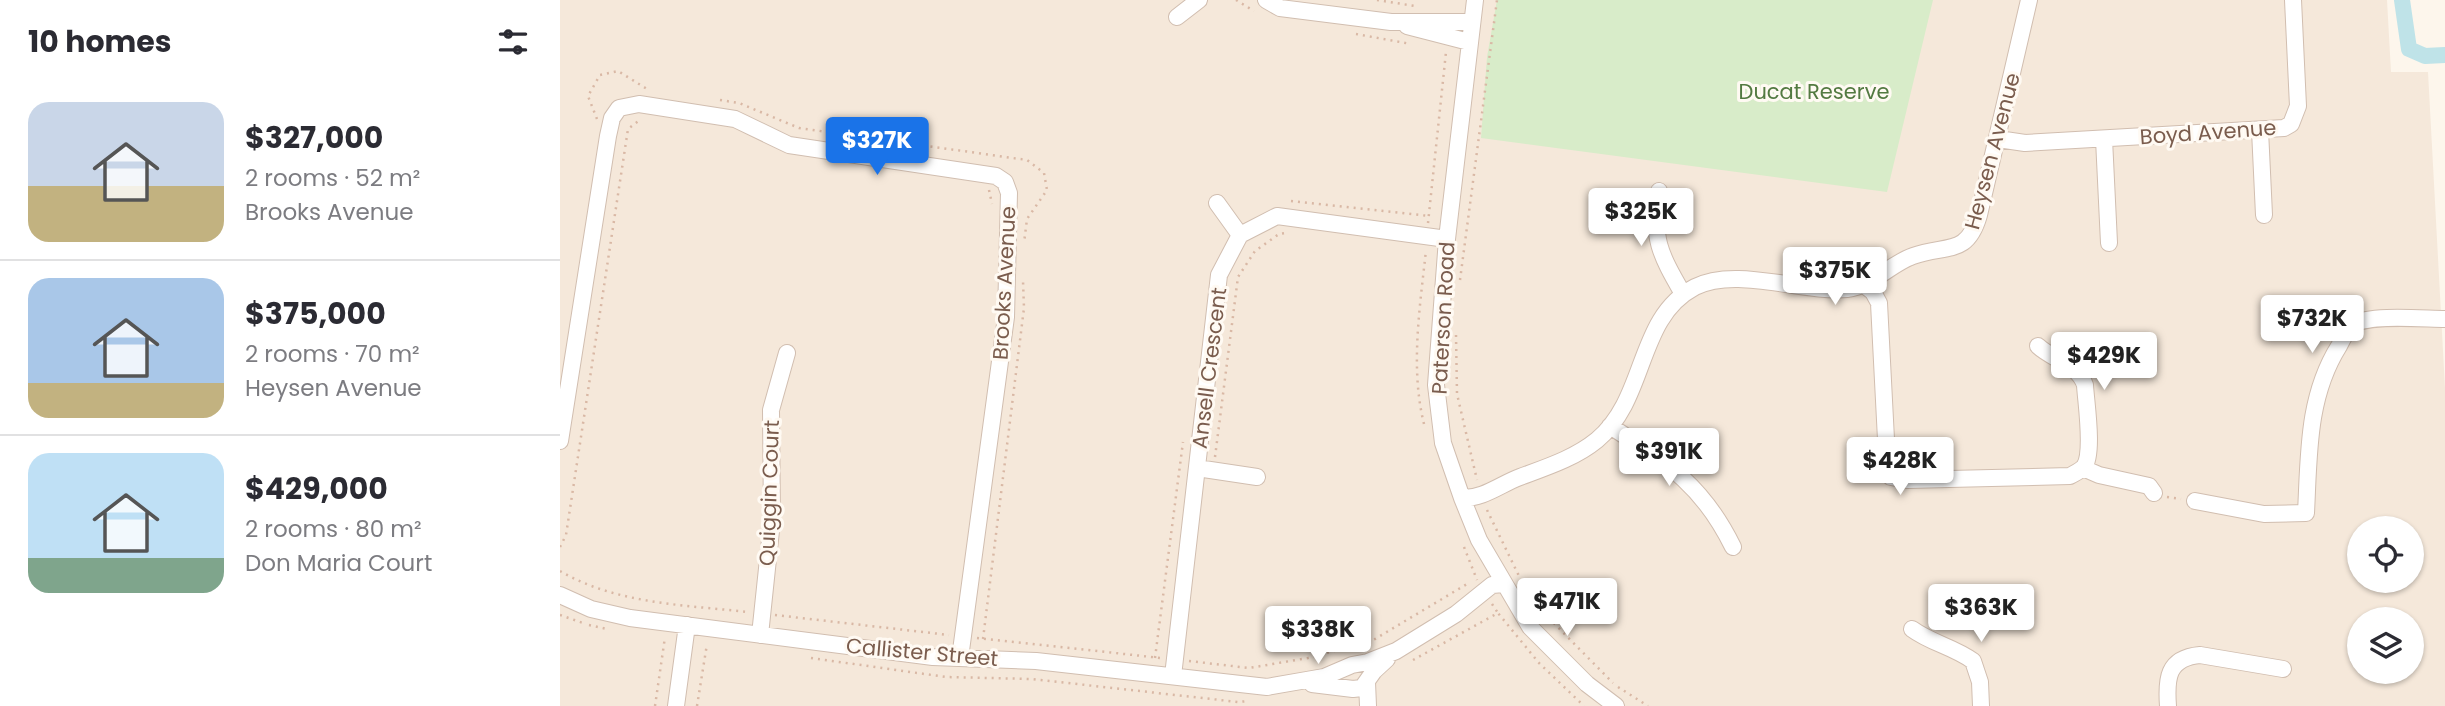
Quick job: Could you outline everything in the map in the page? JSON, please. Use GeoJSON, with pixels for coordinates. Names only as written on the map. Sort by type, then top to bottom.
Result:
{"type":"FeatureCollection","features":[{"type":"Feature","properties":{"kind":"street"},"geometry":{"type":"LineString","coordinates":[[1177,18],[1199,0]]}},
{"type":"Feature","properties":{"kind":"street"},"geometry":{"type":"LineString","coordinates":[[1266,0],[1280,8],[1391,22],[1472,22]]}},
{"type":"Feature","properties":{"kind":"street","name":"Paterson Road"},"geometry":{"type":"LineString","coordinates":[[1475,0],[1447,239],[1436,385],[1443,443],[1479,540],[1530,627],[1587,684],[1616,706]]}},
{"type":"Feature","properties":{"kind":"street","name":"Heysen Avenue"},"geometry":{"type":"LineString","coordinates":[[1462,498],[1471,489],[1480,491],[1511,481],[1572,456],[1596,440],[1628,401],[1651,335],[1664,313],[1683,294],[1698,285],[1745,279],[1849,289],[1864,285],[1897,263],[1915,255],[1951,249],[1969,239],[1979,215],[2029,0]]}},
{"type":"Feature","properties":{"kind":"street","name":"Boyd Avenue"},"geometry":{"type":"LineString","coordinates":[[1998,139],[2025,143],[2284,128],[2291,124],[2298,106],[2292,0]]}},
{"type":"Feature","properties":{"kind":"street"},"geometry":{"type":"LineString","coordinates":[[1391,22],[1469,42]]}},
{"type":"Feature","properties":{"kind":"street","name":"Brooks Avenue"},"geometry":{"type":"LineString","coordinates":[[560,441],[608,136],[612,118],[619,107],[639,104],[735,119],[789,145],[996,176],[1005,182],[1009,192],[1006,317],[960,658]]}},
{"type":"Feature","properties":{"kind":"street"},"geometry":{"type":"LineString","coordinates":[[2260,130],[2264,215]]}},
{"type":"Feature","properties":{"kind":"street"},"geometry":{"type":"LineString","coordinates":[[2104,139],[2109,243]]}},
{"type":"Feature","properties":{"kind":"street"},"geometry":{"type":"LineString","coordinates":[[1659,191],[1654,217],[1661,254],[1683,294]]}},
{"type":"Feature","properties":{"kind":"street"},"geometry":{"type":"LineString","coordinates":[[1217,203],[1240,235],[1277,216],[1447,239]]}},
{"type":"Feature","properties":{"kind":"street","name":"Ansell Crescent"},"geometry":{"type":"LineString","coordinates":[[1174,668],[1205,469],[1219,275],[1240,235]]}},
{"type":"Feature","properties":{"kind":"street"},"geometry":{"type":"LineString","coordinates":[[1864,285],[1864,295],[1878,317],[1886,459],[1891,477],[1907,480],[2070,476],[2083,468],[2088,459],[2088,448],[2085,385],[2082,376],[2038,346]]}},
{"type":"Feature","properties":{"kind":"street"},"geometry":{"type":"LineString","coordinates":[[2195,501],[2264,514],[2306,513],[2310,424],[2330,360],[2349,330],[2362,321],[2445,319]]}},
{"type":"Feature","properties":{"kind":"street","name":"Quiggin Court"},"geometry":{"type":"LineString","coordinates":[[760,635],[772,521],[771,410],[787,353]]}},
{"type":"Feature","properties":{"kind":"street"},"geometry":{"type":"LineString","coordinates":[[1610,426],[1681,474],[1719,519],[1732,547]]}},
{"type":"Feature","properties":{"kind":"street"},"geometry":{"type":"LineString","coordinates":[[2083,468],[2099,475],[2149,486],[2154,493]]}},
{"type":"Feature","properties":{"kind":"street"},"geometry":{"type":"LineString","coordinates":[[1205,469],[1258,477]]}},
{"type":"Feature","properties":{"kind":"street","name":"Callister Street"},"geometry":{"type":"LineString","coordinates":[[560,595],[591,609],[630,618],[760,635],[933,657],[1174,668],[1267,687],[1360,674],[1406,655],[1492,585],[1504,584]]}},
{"type":"Feature","properties":{"kind":"street"},"geometry":{"type":"LineString","coordinates":[[676,706],[687,625]]}},
{"type":"Feature","properties":{"kind":"street"},"geometry":{"type":"LineString","coordinates":[[1912,629],[1927,641],[1955,650],[1973,661],[1980,682],[1981,706]]}},
{"type":"Feature","properties":{"kind":"street"},"geometry":{"type":"LineString","coordinates":[[2168,706],[2167,682],[2170,672],[2175,665],[2190,656],[2200,655],[2283,669]]}},
{"type":"Feature","properties":{"kind":"street"},"geometry":{"type":"LineString","coordinates":[[1358,706],[1343,675],[1360,674],[1368,706]]}},
{"type":"Feature","properties":{"kind":"street","name":"Callister Street"},"geometry":{"type":"LineString","coordinates":[[1288,684],[1349,687]]}},
{"type":"Feature","properties":{"kind":"path"},"geometry":{"type":"LineString","coordinates":[[1377,0],[1425,7]]}},
{"type":"Feature","properties":{"kind":"path"},"geometry":{"type":"LineString","coordinates":[[1460,286],[1497,0]]}},
{"type":"Feature","properties":{"kind":"path"},"geometry":{"type":"LineString","coordinates":[[598,121],[589,96],[600,75],[618,71],[647,89]]}},
{"type":"Feature","properties":{"kind":"path"},"geometry":{"type":"LineString","coordinates":[[712,99],[739,103],[799,128],[1027,160],[1044,173],[1047,191],[1027,219],[1024,246]]}},
{"type":"Feature","properties":{"kind":"path"},"geometry":{"type":"LineString","coordinates":[[560,547],[566,535],[628,129],[641,119]]}},
{"type":"Feature","properties":{"kind":"path"},"geometry":{"type":"LineString","coordinates":[[985,183],[992,198],[993,212]]}},
{"type":"Feature","properties":{"kind":"path"},"geometry":{"type":"LineString","coordinates":[[1291,201],[1429,216]]}},
{"type":"Feature","properties":{"kind":"path"},"geometry":{"type":"LineString","coordinates":[[1205,469],[1238,277],[1255,251],[1279,234],[1292,233]]}},
{"type":"Feature","properties":{"kind":"path"},"geometry":{"type":"LineString","coordinates":[[983,639],[1024,308],[1023,272]]}},
{"type":"Feature","properties":{"kind":"path"},"geometry":{"type":"LineString","coordinates":[[1456,326],[1457,394],[1480,491],[1524,587]]}},
{"type":"Feature","properties":{"kind":"path"},"geometry":{"type":"LineString","coordinates":[[1155,658],[1184,437]]}},
{"type":"Feature","properties":{"kind":"path"},"geometry":{"type":"LineString","coordinates":[[2154,493],[2163,497],[2195,501]]}},
{"type":"Feature","properties":{"kind":"path"},"geometry":{"type":"LineString","coordinates":[[560,571],[578,582],[639,600],[1155,658],[1174,668],[1249,668],[1308,658],[1376,639],[1476,579]]}},
{"type":"Feature","properties":{"kind":"path"},"geometry":{"type":"LineString","coordinates":[[1530,599],[1614,685],[1648,706]]}},
{"type":"Feature","properties":{"kind":"path"},"geometry":{"type":"LineString","coordinates":[[1406,655],[1497,613],[1539,663],[1584,706]]}},
{"type":"Feature","properties":{"kind":"path"},"geometry":{"type":"LineString","coordinates":[[656,706],[665,638]]}},
{"type":"Feature","properties":{"kind":"path"},"geometry":{"type":"LineString","coordinates":[[697,706],[707,643]]}},
{"type":"Feature","properties":{"kind":"shaded area"},"geometry":{"type":"Polygon","coordinates":[[[560,0],[2387,0],[2391,72],[2428,72],[2445,388],[2445,706],[560,706],[560,0]]]}},
{"type":"Feature","properties":{"kind":"green space","name":"Ducat Reserve"},"geometry":{"type":"Polygon","coordinates":[[[1497,0],[1933,0],[1887,192],[1481,138],[1487,57],[1497,0]]]}},
{"type":"Feature","properties":{"kind":"waterway"},"geometry":{"type":"LineString","coordinates":[[2402,0],[2409,49],[2425,56],[2445,55]]}}]}
